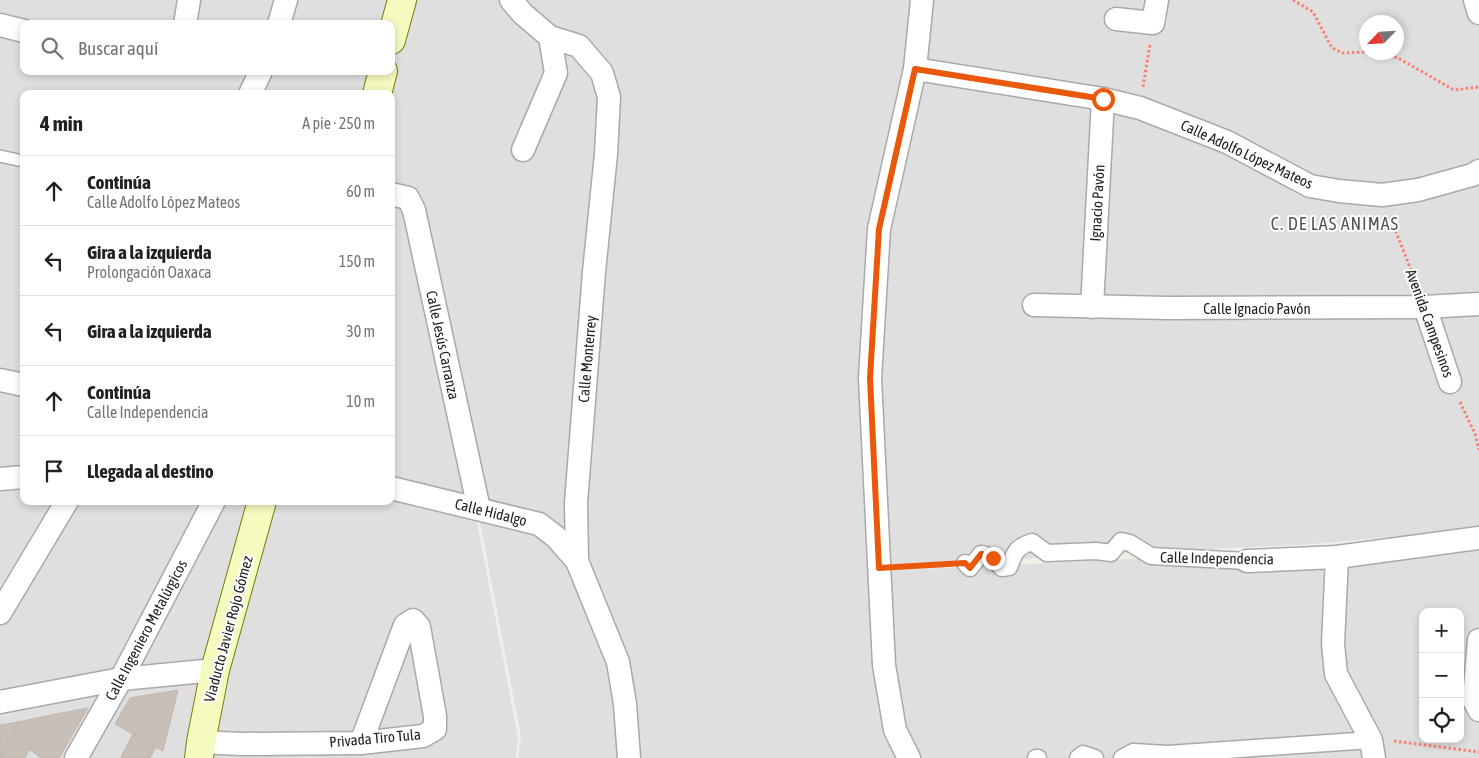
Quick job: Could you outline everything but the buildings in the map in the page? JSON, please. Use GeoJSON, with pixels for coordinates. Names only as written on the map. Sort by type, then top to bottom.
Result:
{"type":"FeatureCollection","features":[{"type":"Feature","properties":{"kind":"main road"},"geometry":{"type":"LineString","coordinates":[[395,25],[402,0]]}},
{"type":"Feature","properties":{"kind":"main road"},"geometry":{"type":"LineString","coordinates":[[378,90],[382,75]]}},
{"type":"Feature","properties":{"kind":"main road","name":"Viaducto Javier Rojo Gómez"},"geometry":{"type":"LineString","coordinates":[[200,750],[215,670],[261,505]]}},
{"type":"Feature","properties":{"kind":"street"},"geometry":{"type":"LineString","coordinates":[[186,20],[189,0]]}},
{"type":"Feature","properties":{"kind":"street","name":"Calle Monterrey"},"geometry":{"type":"LineString","coordinates":[[511,0],[523,14],[550,37],[579,46],[602,73],[609,97],[606,154],[594,272],[576,503],[578,561],[618,662],[625,704],[629,758]]}},
{"type":"Feature","properties":{"kind":"street"},"geometry":{"type":"LineString","coordinates":[[909,758],[895,730],[884,665],[870,378],[879,229],[915,69],[922,0]]}},
{"type":"Feature","properties":{"kind":"street"},"geometry":{"type":"LineString","coordinates":[[1116,19],[1154,22],[1157,0]]}},
{"type":"Feature","properties":{"kind":"street"},"geometry":{"type":"LineString","coordinates":[[1475,0],[1479,12]]}},
{"type":"Feature","properties":{"kind":"street"},"geometry":{"type":"LineString","coordinates":[[0,25],[20,30]]}},
{"type":"Feature","properties":{"kind":"street"},"geometry":{"type":"LineString","coordinates":[[523,150],[556,73],[550,37]]}},
{"type":"Feature","properties":{"kind":"street","name":"Calle Adolfo López Mateos"},"geometry":{"type":"LineString","coordinates":[[915,69],[1103,99],[1140,108],[1227,142],[1310,186],[1382,195],[1418,190],[1475,173]]}},
{"type":"Feature","properties":{"kind":"street"},"geometry":{"type":"LineString","coordinates":[[252,90],[258,75]]}},
{"type":"Feature","properties":{"kind":"street","name":"Ignacio Pavón"},"geometry":{"type":"LineString","coordinates":[[1092,306],[1103,99]]}},
{"type":"Feature","properties":{"kind":"street","name":"Calle Jesús Carranza"},"geometry":{"type":"LineString","coordinates":[[395,195],[408,198],[414,210],[479,509]]}},
{"type":"Feature","properties":{"kind":"street","name":"Calle Ignacio Pavón"},"geometry":{"type":"LineString","coordinates":[[1034,305],[1168,308],[1425,307],[1479,304]]}},
{"type":"Feature","properties":{"kind":"street","name":"Avenida Campesinos"},"geometry":{"type":"LineString","coordinates":[[1425,307],[1450,382]]}},
{"type":"Feature","properties":{"kind":"street"},"geometry":{"type":"LineString","coordinates":[[0,380],[20,384]]}},
{"type":"Feature","properties":{"kind":"street"},"geometry":{"type":"LineString","coordinates":[[0,479],[20,477]]}},
{"type":"Feature","properties":{"kind":"street","name":"Calle Hidalgo"},"geometry":{"type":"LineString","coordinates":[[395,489],[539,524],[556,537],[578,561]]}},
{"type":"Feature","properties":{"kind":"street"},"geometry":{"type":"LineString","coordinates":[[0,613],[65,505]]}},
{"type":"Feature","properties":{"kind":"street","name":"Calle Ingeniero Metalúrgicos"},"geometry":{"type":"LineString","coordinates":[[76,758],[121,679],[212,505]]}},
{"type":"Feature","properties":{"kind":"street","name":"Calle Independencia"},"geometry":{"type":"LineString","coordinates":[[965,563],[970,568],[981,554],[993,558],[1002,568],[1009,567],[1020,546],[1032,542],[1047,553],[1096,551],[1111,553],[1121,541],[1130,543],[1150,556],[1247,561],[1337,557],[1479,538]]}},
{"type":"Feature","properties":{"kind":"street"},"geometry":{"type":"LineString","coordinates":[[1122,758],[1132,752],[1168,754],[1372,749],[1336,674],[1333,644],[1337,557]]}},
{"type":"Feature","properties":{"kind":"street","name":"Privada Tiro Tula"},"geometry":{"type":"LineString","coordinates":[[200,750],[241,744],[361,743],[423,736],[435,729],[435,716],[419,627],[413,620],[406,624],[361,743]]}},
{"type":"Feature","properties":{"kind":"street"},"geometry":{"type":"LineString","coordinates":[[1479,640],[1474,700],[1479,710]]}},
{"type":"Feature","properties":{"kind":"street"},"geometry":{"type":"LineString","coordinates":[[0,702],[121,679],[215,670]]}},
{"type":"Feature","properties":{"kind":"street"},"geometry":{"type":"LineString","coordinates":[[1078,758],[1083,754],[1095,758]]}},
{"type":"Feature","properties":{"kind":"lane"},"geometry":{"type":"LineString","coordinates":[[0,156],[20,160]]}},
{"type":"Feature","properties":{"kind":"path"},"geometry":{"type":"LineString","coordinates":[[1293,0],[1313,12],[1332,48],[1343,53],[1359,52]]}},
{"type":"Feature","properties":{"kind":"path"},"geometry":{"type":"LineString","coordinates":[[1140,108],[1154,22]]}},
{"type":"Feature","properties":{"kind":"path"},"geometry":{"type":"LineString","coordinates":[[1402,60],[1454,90],[1479,86]]}},
{"type":"Feature","properties":{"kind":"path","name":"Avenida Campesinos"},"geometry":{"type":"LineString","coordinates":[[1382,195],[1425,307]]}},
{"type":"Feature","properties":{"kind":"path","name":"Avenida Campesinos"},"geometry":{"type":"LineString","coordinates":[[1450,382],[1475,434],[1479,450]]}},
{"type":"Feature","properties":{"kind":"path"},"geometry":{"type":"LineString","coordinates":[[1475,434],[1479,432]]}},
{"type":"Feature","properties":{"kind":"path"},"geometry":{"type":"LineString","coordinates":[[879,568],[965,563]]}},
{"type":"Feature","properties":{"kind":"path"},"geometry":{"type":"LineString","coordinates":[[1372,749],[1401,741],[1479,752]]}},
{"type":"Feature","properties":{"kind":"shaded area"},"geometry":{"type":"Polygon","coordinates":[[[0,0],[396,0],[391,20],[20,20],[20,75],[377,75],[373,90],[20,90],[20,505],[395,505],[395,90],[391,90],[391,75],[395,75],[395,29],[403,0],[921,0],[876,326],[882,571],[908,758],[518,758],[521,737],[478,512],[475,511],[518,737],[516,758],[0,758],[0,0]]]}},
{"type":"Feature","properties":{"kind":"shaded area","name":"C. DE LAS ANIMAS"},"geometry":{"type":"Polygon","coordinates":[[[924,0],[1467,0],[1472,4],[1479,27],[1479,529],[1313,544],[885,566],[877,326],[894,183],[924,0]]]}},
{"type":"Feature","properties":{"kind":"shaded area"},"geometry":{"type":"Polygon","coordinates":[[[1479,532],[1479,758],[910,758],[899,727],[884,571],[1315,550],[1479,532]]]}},
{"type":"Feature","properties":{"kind":"district","name":"C. DE LAS ANIMAS"},"geometry":{"type":"Point","coordinates":[1335,223]}},
{"type":"Feature","properties":{"kind":"route"},"geometry":{"type":"LineString","coordinates":[[993,558],[981,554],[970,568],[965,563],[879,568],[870,378],[879,229],[915,69],[1103,99]]}}]}
